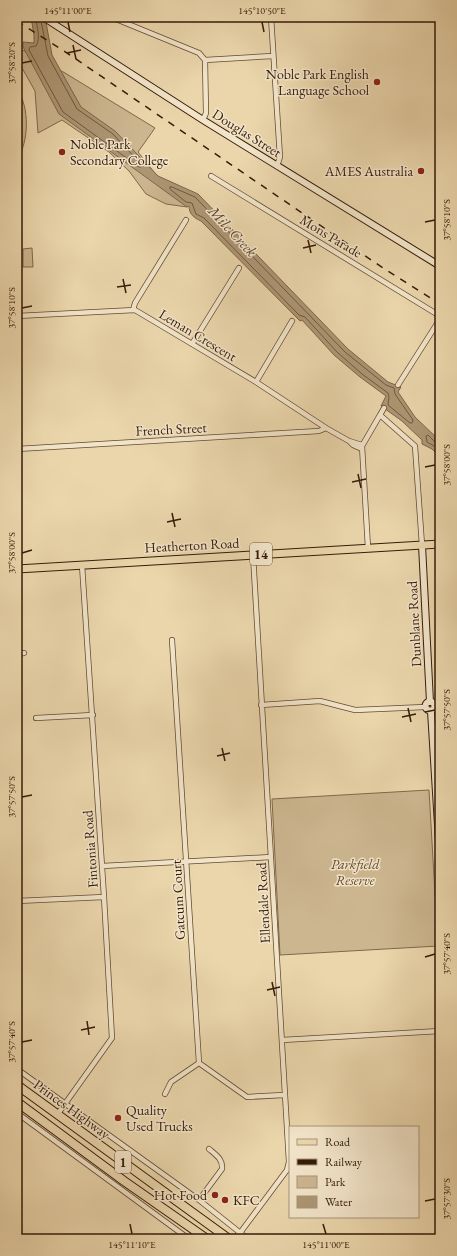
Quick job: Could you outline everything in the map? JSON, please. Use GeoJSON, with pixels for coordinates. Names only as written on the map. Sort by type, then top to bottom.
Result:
{"type":"FeatureCollection","features":[{"type":"Feature","properties":{"kind":"highway","name":"Princes Highway"},"geometry":{"type":"LineString","coordinates":[[17,1085],[229,1239]]}},
{"type":"Feature","properties":{"kind":"highway","name":"Princes Highway"},"geometry":{"type":"LineString","coordinates":[[17,1102],[124,1181],[207,1239]]}},
{"type":"Feature","properties":{"kind":"main road","name":"Douglas Street"},"geometry":{"type":"LineString","coordinates":[[43,17],[203,120],[440,266]]}},
{"type":"Feature","properties":{"kind":"main road","name":"Heatherton Road"},"geometry":{"type":"LineString","coordinates":[[17,569],[440,544]]}},
{"type":"Feature","properties":{"kind":"main road","name":"Dunblane Road"},"geometry":{"type":"LineString","coordinates":[[422,545],[429,707],[440,858]]}},
{"type":"Feature","properties":{"kind":"street"},"geometry":{"type":"LineString","coordinates":[[111,17],[199,53],[205,60],[206,113],[203,120]]}},
{"type":"Feature","properties":{"kind":"street"},"geometry":{"type":"LineString","coordinates":[[271,17],[280,157],[277,166]]}},
{"type":"Feature","properties":{"kind":"street"},"geometry":{"type":"LineString","coordinates":[[205,60],[273,56]]}},
{"type":"Feature","properties":{"kind":"street","name":"Mons Parade"},"geometry":{"type":"LineString","coordinates":[[211,176],[440,316]]}},
{"type":"Feature","properties":{"kind":"street"},"geometry":{"type":"LineString","coordinates":[[133,310],[135,303],[186,220]]}},
{"type":"Feature","properties":{"kind":"street"},"geometry":{"type":"LineString","coordinates":[[192,344],[239,268]]}},
{"type":"Feature","properties":{"kind":"street","name":"Leman Crescent"},"geometry":{"type":"LineString","coordinates":[[17,316],[133,310],[138,311],[256,382],[353,445],[362,447]]}},
{"type":"Feature","properties":{"kind":"street"},"geometry":{"type":"LineString","coordinates":[[398,385],[440,319]]}},
{"type":"Feature","properties":{"kind":"street"},"geometry":{"type":"LineString","coordinates":[[256,382],[292,321]]}},
{"type":"Feature","properties":{"kind":"street"},"geometry":{"type":"LineString","coordinates":[[368,548],[362,447],[384,408]]}},
{"type":"Feature","properties":{"kind":"street"},"geometry":{"type":"LineString","coordinates":[[380,415],[415,446],[422,545]]}},
{"type":"Feature","properties":{"kind":"street","name":"French Street"},"geometry":{"type":"LineString","coordinates":[[17,449],[319,431],[326,428]]}},
{"type":"Feature","properties":{"kind":"street","name":"Ellendale Road"},"geometry":{"type":"LineString","coordinates":[[232,1239],[240,1233],[288,1170],[289,1162],[252,555]]}},
{"type":"Feature","properties":{"kind":"street","name":"Fintonia Road"},"geometry":{"type":"LineString","coordinates":[[58,1115],[64,1104],[112,1038],[93,715],[82,565]]}},
{"type":"Feature","properties":{"kind":"street","name":"Gatcum Court"},"geometry":{"type":"LineString","coordinates":[[172,640],[199,1062]]}},
{"type":"Feature","properties":{"kind":"street"},"geometry":{"type":"LineString","coordinates":[[17,654],[24,653]]}},
{"type":"Feature","properties":{"kind":"street"},"geometry":{"type":"LineString","coordinates":[[261,705],[320,701],[355,710],[429,707]]}},
{"type":"Feature","properties":{"kind":"street"},"geometry":{"type":"LineString","coordinates":[[36,718],[93,715]]}},
{"type":"Feature","properties":{"kind":"street"},"geometry":{"type":"LineString","coordinates":[[102,866],[271,857]]}},
{"type":"Feature","properties":{"kind":"street"},"geometry":{"type":"LineString","coordinates":[[17,901],[104,897]]}},
{"type":"Feature","properties":{"kind":"street"},"geometry":{"type":"LineString","coordinates":[[282,1040],[440,1031]]}},
{"type":"Feature","properties":{"kind":"street"},"geometry":{"type":"LineString","coordinates":[[165,1094],[171,1082],[199,1062],[247,1097],[284,1095]]}},
{"type":"Feature","properties":{"kind":"street","name":"Princes Highway"},"geometry":{"type":"LineString","coordinates":[[17,1069],[199,1200],[248,1239]]}},
{"type":"Feature","properties":{"kind":"street"},"geometry":{"type":"LineString","coordinates":[[17,1113],[189,1239]]}},
{"type":"Feature","properties":{"kind":"street"},"geometry":{"type":"LineString","coordinates":[[199,1200],[222,1169],[220,1158],[209,1149]]}},
{"type":"Feature","properties":{"kind":"street","name":"Ellendale Road"},"geometry":{"type":"LineString","coordinates":[[239,1239],[240,1233]]}},
{"type":"Feature","properties":{"kind":"green space"},"geometry":{"type":"Polygon","coordinates":[[[17,47],[65,73],[155,128],[138,152],[157,176],[188,205],[187,207],[166,204],[146,194],[129,171],[109,152],[62,120],[38,133],[35,91],[21,66],[17,66],[17,47]]]}},
{"type":"Feature","properties":{"kind":"green space"},"geometry":{"type":"Polygon","coordinates":[[[17,90],[24,105],[26,115],[26,134],[24,144],[17,159],[17,90]]]}},
{"type":"Feature","properties":{"kind":"green space"},"geometry":{"type":"Polygon","coordinates":[[[32,248],[33,267],[23,267],[23,249],[32,248]]]}},
{"type":"Feature","properties":{"kind":"green space","name":"Parkfield Reserve"},"geometry":{"type":"Polygon","coordinates":[[[429,790],[438,946],[280,955],[272,799],[429,790]]]}},
{"type":"Feature","properties":{"kind":"water","name":"Mile Creek"},"geometry":{"type":"Polygon","coordinates":[[[31,17],[45,17],[52,55],[81,107],[115,131],[158,176],[198,194],[348,349],[388,382],[401,387],[398,392],[415,417],[440,441],[440,457],[432,449],[422,444],[422,440],[402,421],[381,406],[386,396],[334,355],[302,320],[300,321],[201,221],[192,215],[189,206],[187,207],[59,114],[23,47],[23,42],[34,43],[31,17]]]}},
{"type":"Feature","properties":{"kind":"railway"},"geometry":{"type":"LineString","coordinates":[[17,21],[70,55],[383,268],[440,304]]}},
{"type":"Feature","properties":{"kind":"place","name":"Noble Park English Language School"},"geometry":{"type":"Point","coordinates":[377,82]}},
{"type":"Feature","properties":{"kind":"place","name":"Noble Park Secondary College"},"geometry":{"type":"Point","coordinates":[62,152]}},
{"type":"Feature","properties":{"kind":"place","name":"AMES Australia"},"geometry":{"type":"Point","coordinates":[421,171]}},
{"type":"Feature","properties":{"kind":"place","name":"Quality Used Trucks"},"geometry":{"type":"Point","coordinates":[118,1118]}},
{"type":"Feature","properties":{"kind":"place","name":"Hot Food"},"geometry":{"type":"Point","coordinates":[215,1195]}},
{"type":"Feature","properties":{"kind":"place","name":"KFC"},"geometry":{"type":"Point","coordinates":[225,1200]}}]}
